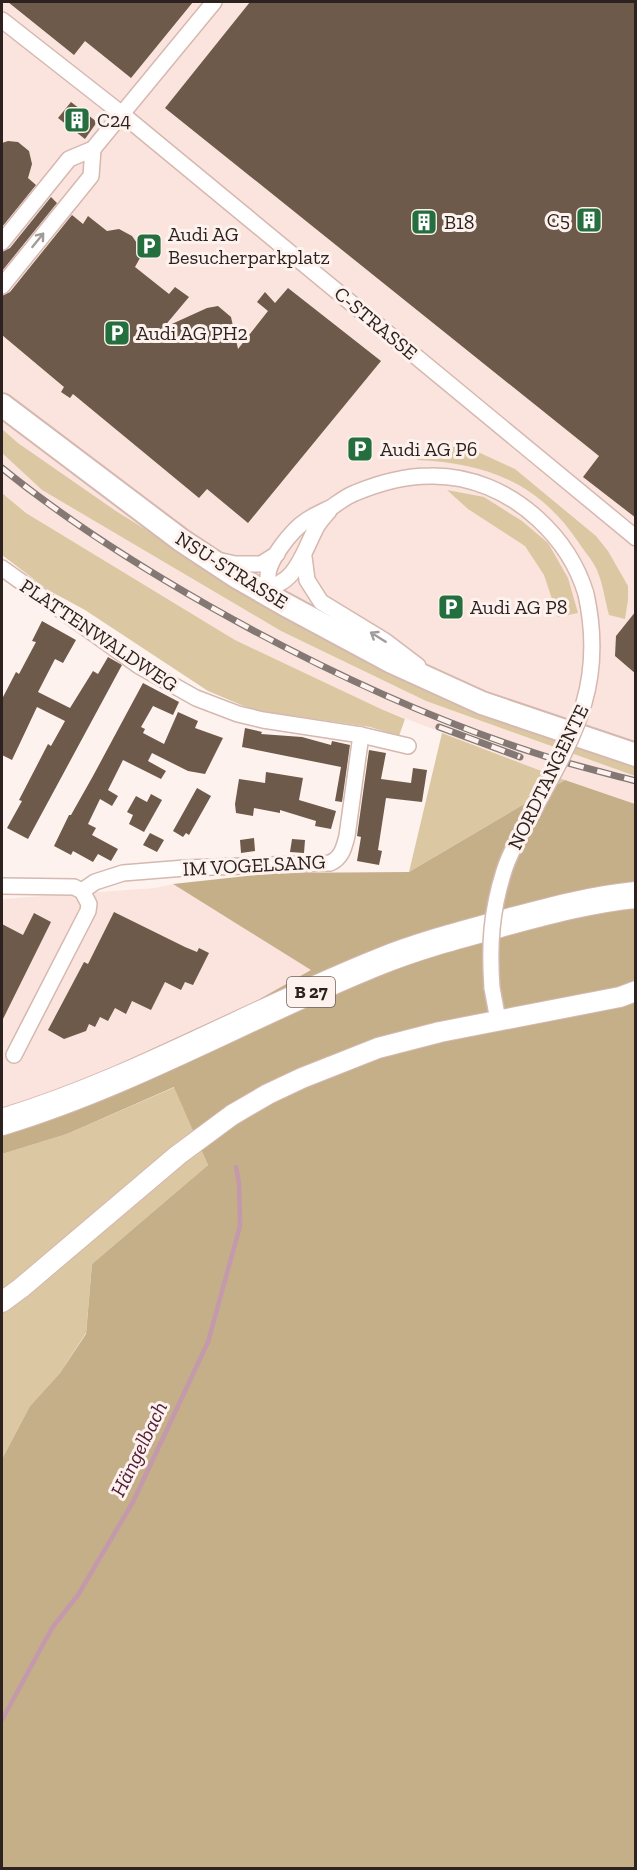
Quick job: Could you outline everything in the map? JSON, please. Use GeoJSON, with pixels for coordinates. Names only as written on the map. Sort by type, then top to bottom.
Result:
{"type":"FeatureCollection","features":[{"type":"Feature","properties":{"kind":"highway","name":"B 27"},"geometry":{"type":"LineString","coordinates":[[2,1122],[50,1107],[118,1081],[382,960],[462,934],[530,916],[636,895]]}},
{"type":"Feature","properties":{"kind":"main road","name":"NSU-STRASSE"},"geometry":{"type":"LineString","coordinates":[[2,405],[181,540],[269,593],[392,662],[482,703],[636,755]]}},
{"type":"Feature","properties":{"kind":"street"},"geometry":{"type":"LineString","coordinates":[[2,242],[69,159],[93,149],[214,2]]}},
{"type":"Feature","properties":{"kind":"street","name":"C-STRASSE"},"geometry":{"type":"LineString","coordinates":[[2,20],[122,114],[636,538]]}},
{"type":"Feature","properties":{"kind":"street"},"geometry":{"type":"LineString","coordinates":[[2,286],[91,176],[93,149]]}},
{"type":"Feature","properties":{"kind":"street","name":"NORDTANGENTE"},"geometry":{"type":"LineString","coordinates":[[277,554],[305,520],[351,494],[394,480],[423,476],[450,477],[483,485],[511,498],[531,512],[560,542],[580,576],[592,622],[593,650],[587,692],[573,734],[504,869],[492,918],[489,950],[492,988],[498,1020]]}},
{"type":"Feature","properties":{"kind":"street"},"geometry":{"type":"LineString","coordinates":[[269,593],[287,578],[304,557],[316,528],[332,506]]}},
{"type":"Feature","properties":{"kind":"street"},"geometry":{"type":"LineString","coordinates":[[209,558],[235,564],[261,564],[277,554]]}},
{"type":"Feature","properties":{"kind":"street"},"geometry":{"type":"LineString","coordinates":[[269,593],[269,571],[277,554]]}},
{"type":"Feature","properties":{"kind":"street"},"geometry":{"type":"LineString","coordinates":[[304,557],[307,580],[321,602],[386,641],[442,685]]}},
{"type":"Feature","properties":{"kind":"street","name":"PLATTENWALDWEG"},"geometry":{"type":"LineString","coordinates":[[2,568],[139,666],[196,698],[238,714],[263,720],[361,735],[408,746]]}},
{"type":"Feature","properties":{"kind":"street","name":"IM VOGELSANG"},"geometry":{"type":"LineString","coordinates":[[82,891],[95,882],[123,873],[336,861],[343,851],[347,836],[361,735]]}},
{"type":"Feature","properties":{"kind":"street"},"geometry":{"type":"LineString","coordinates":[[2,886],[74,886],[82,891],[89,904],[88,911],[14,1055]]}},
{"type":"Feature","properties":{"kind":"street"},"geometry":{"type":"LineString","coordinates":[[2,1302],[177,1155],[232,1115],[302,1078],[378,1048],[440,1032],[636,992]]}},
{"type":"Feature","properties":{"kind":"street"},"geometry":{"type":"LineString","coordinates":[[2,1291],[59,1254]]}},
{"type":"Feature","properties":{"kind":"shaded area"},"geometry":{"type":"Polygon","coordinates":[[[2,2],[635,2],[635,759],[483,706],[171,546],[116,511],[18,443],[2,429],[2,2]]]}},
{"type":"Feature","properties":{"kind":"shaded area"},"geometry":{"type":"Polygon","coordinates":[[[2,429],[18,443],[116,511],[263,603],[635,759],[635,776],[426,701],[281,631],[42,490],[2,453],[2,429]]]}},
{"type":"Feature","properties":{"kind":"shaded area"},"geometry":{"type":"Polygon","coordinates":[[[455,447],[478,452],[515,469],[596,536],[608,551],[628,586],[625,619],[609,615],[601,581],[593,563],[563,522],[529,491],[488,472],[466,466],[417,460],[429,448],[455,447]]]}},
{"type":"Feature","properties":{"kind":"shaded area"},"geometry":{"type":"Polygon","coordinates":[[[2,453],[42,490],[281,631],[426,701],[635,776],[635,804],[565,780],[381,709],[235,640],[26,513],[2,493],[2,453]]]}},
{"type":"Feature","properties":{"kind":"shaded area"},"geometry":{"type":"Polygon","coordinates":[[[447,490],[484,497],[522,521],[548,543],[568,578],[578,613],[558,617],[544,575],[525,546],[468,509],[447,490]]]}},
{"type":"Feature","properties":{"kind":"shaded area"},"geometry":{"type":"Polygon","coordinates":[[[2,493],[26,513],[235,640],[405,719],[399,736],[370,727],[253,710],[208,691],[85,610],[48,590],[2,555],[2,493]]]}},
{"type":"Feature","properties":{"kind":"shaded area"},"geometry":{"type":"Polygon","coordinates":[[[442,733],[565,780],[409,872],[442,733]]]}},
{"type":"Feature","properties":{"kind":"shaded area"},"geometry":{"type":"Polygon","coordinates":[[[565,780],[635,804],[635,1868],[2,1868],[2,1459],[30,1406],[60,1373],[86,1334],[92,1264],[208,1165],[174,1087],[67,1134],[2,1154],[2,1113],[54,1094],[258,1000],[311,970],[173,884],[275,873],[409,872],[565,780]]]}},
{"type":"Feature","properties":{"kind":"shaded area"},"geometry":{"type":"Polygon","coordinates":[[[173,884],[312,970],[258,1000],[54,1094],[2,1113],[2,899],[155,888],[173,884]]]}},
{"type":"Feature","properties":{"kind":"shaded area"},"geometry":{"type":"Polygon","coordinates":[[[175,1087],[208,1165],[92,1264],[86,1333],[60,1373],[30,1406],[2,1459],[2,1154],[67,1134],[175,1087]]]}},
{"type":"Feature","properties":{"kind":"building"},"geometry":{"type":"Polygon","coordinates":[[[8,2],[193,2],[131,78],[85,41],[74,55],[8,2]]]}},
{"type":"Feature","properties":{"kind":"building","name":"B18"},"geometry":{"type":"Polygon","coordinates":[[[250,2],[636,2],[636,518],[583,477],[599,456],[165,108],[250,2]]]}},
{"type":"Feature","properties":{"kind":"building","name":"C24"},"geometry":{"type":"Polygon","coordinates":[[[71,102],[97,122],[85,139],[58,118],[71,102]]]}},
{"type":"Feature","properties":{"kind":"building"},"geometry":{"type":"Polygon","coordinates":[[[18,142],[29,151],[32,164],[28,178],[36,185],[2,227],[2,143],[18,142]]]}},
{"type":"Feature","properties":{"kind":"building"},"geometry":{"type":"Polygon","coordinates":[[[51,197],[57,203],[2,271],[2,252],[10,248],[51,197]]]}},
{"type":"Feature","properties":{"kind":"building","name":"Audi AG PH2"},"geometry":{"type":"Polygon","coordinates":[[[72,215],[83,224],[88,216],[107,231],[119,229],[132,236],[139,246],[140,258],[135,267],[169,294],[175,287],[189,297],[163,328],[207,308],[218,306],[231,317],[238,349],[268,311],[257,302],[265,292],[275,303],[288,288],[381,361],[248,523],[207,489],[199,498],[73,394],[70,398],[61,392],[64,387],[2,335],[2,296],[10,292],[72,215]]]}},
{"type":"Feature","properties":{"kind":"building"},"geometry":{"type":"Polygon","coordinates":[[[636,611],[636,674],[615,656],[616,636],[636,611]]]}},
{"type":"Feature","properties":{"kind":"building"},"geometry":{"type":"Polygon","coordinates":[[[42,621],[76,640],[63,663],[55,659],[38,692],[70,708],[93,671],[98,674],[108,657],[122,665],[28,839],[7,828],[48,744],[51,746],[65,721],[37,707],[12,760],[2,755],[2,699],[16,672],[19,674],[36,642],[32,641],[42,621]]]}},
{"type":"Feature","properties":{"kind":"building"},"geometry":{"type":"Polygon","coordinates":[[[143,683],[179,702],[173,715],[153,706],[141,727],[145,729],[143,733],[164,744],[178,712],[198,721],[195,728],[223,738],[205,774],[188,771],[152,753],[148,761],[166,771],[161,779],[123,760],[108,790],[118,796],[112,806],[100,799],[88,824],[96,828],[92,835],[118,849],[111,861],[98,854],[93,862],[73,851],[71,855],[54,846],[143,683]]]}},
{"type":"Feature","properties":{"kind":"building"},"geometry":{"type":"Polygon","coordinates":[[[245,728],[262,732],[261,734],[302,737],[331,745],[332,741],[350,745],[342,802],[335,801],[341,767],[242,747],[245,728]]]}},
{"type":"Feature","properties":{"kind":"building"},"geometry":{"type":"Polygon","coordinates":[[[369,750],[386,753],[381,779],[411,783],[413,768],[427,770],[422,802],[386,798],[378,850],[382,851],[379,865],[357,861],[361,837],[357,836],[369,750]]]}},
{"type":"Feature","properties":{"kind":"building"},"geometry":{"type":"Polygon","coordinates":[[[266,772],[303,778],[299,800],[336,811],[331,829],[315,826],[316,821],[280,810],[280,813],[254,808],[253,816],[236,813],[239,779],[265,783],[266,772]]]}},
{"type":"Feature","properties":{"kind":"building"},"geometry":{"type":"Polygon","coordinates":[[[197,788],[211,796],[189,835],[186,833],[183,837],[173,831],[197,788]]]}},
{"type":"Feature","properties":{"kind":"building"},"geometry":{"type":"Polygon","coordinates":[[[151,794],[162,800],[144,832],[129,824],[133,815],[127,812],[136,796],[147,802],[151,794]]]}},
{"type":"Feature","properties":{"kind":"building"},"geometry":{"type":"Polygon","coordinates":[[[150,833],[164,840],[157,852],[143,845],[150,833]]]}},
{"type":"Feature","properties":{"kind":"building"},"geometry":{"type":"Polygon","coordinates":[[[254,838],[255,851],[241,853],[240,840],[254,838]]]}},
{"type":"Feature","properties":{"kind":"building"},"geometry":{"type":"Polygon","coordinates":[[[292,839],[305,840],[304,853],[290,852],[292,839]]]}},
{"type":"Feature","properties":{"kind":"building"},"geometry":{"type":"Polygon","coordinates":[[[114,912],[185,947],[197,952],[199,948],[209,953],[193,985],[185,982],[181,990],[165,982],[151,1010],[132,1001],[126,1014],[115,1008],[108,1021],[100,1017],[95,1027],[89,1024],[86,1031],[64,1039],[48,1030],[84,962],[88,964],[114,912]]]}},
{"type":"Feature","properties":{"kind":"building"},"geometry":{"type":"Polygon","coordinates":[[[34,913],[51,922],[2,1021],[2,924],[23,935],[34,913]]]}},
{"type":"Feature","properties":{"kind":"waterway","name":"Hängelbach"},"geometry":{"type":"LineString","coordinates":[[2,1720],[52,1628],[78,1595],[133,1502],[208,1342],[240,1226],[239,1183],[236,1167]]}},
{"type":"Feature","properties":{"kind":"railway"},"geometry":{"type":"LineString","coordinates":[[2,468],[77,524],[155,574],[248,628],[328,669],[451,723],[560,761],[636,781]]}},
{"type":"Feature","properties":{"kind":"railway"},"geometry":{"type":"LineString","coordinates":[[439,727],[520,757]]}},
{"type":"Feature","properties":{"kind":"place","name":"C24"},"geometry":{"type":"Point","coordinates":[77,120]}},
{"type":"Feature","properties":{"kind":"place","name":"C5"},"geometry":{"type":"Point","coordinates":[589,220]}},
{"type":"Feature","properties":{"kind":"place","name":"B18"},"geometry":{"type":"Point","coordinates":[424,222]}},
{"type":"Feature","properties":{"kind":"place","name":"Audi AG Besucherparkplatz"},"geometry":{"type":"Point","coordinates":[149,246]}},
{"type":"Feature","properties":{"kind":"place","name":"Audi AG PH2"},"geometry":{"type":"Point","coordinates":[117,333]}},
{"type":"Feature","properties":{"kind":"place","name":"Audi AG P6"},"geometry":{"type":"Point","coordinates":[360,449]}},
{"type":"Feature","properties":{"kind":"place","name":"Audi AG P8"},"geometry":{"type":"Point","coordinates":[451,607]}}]}
